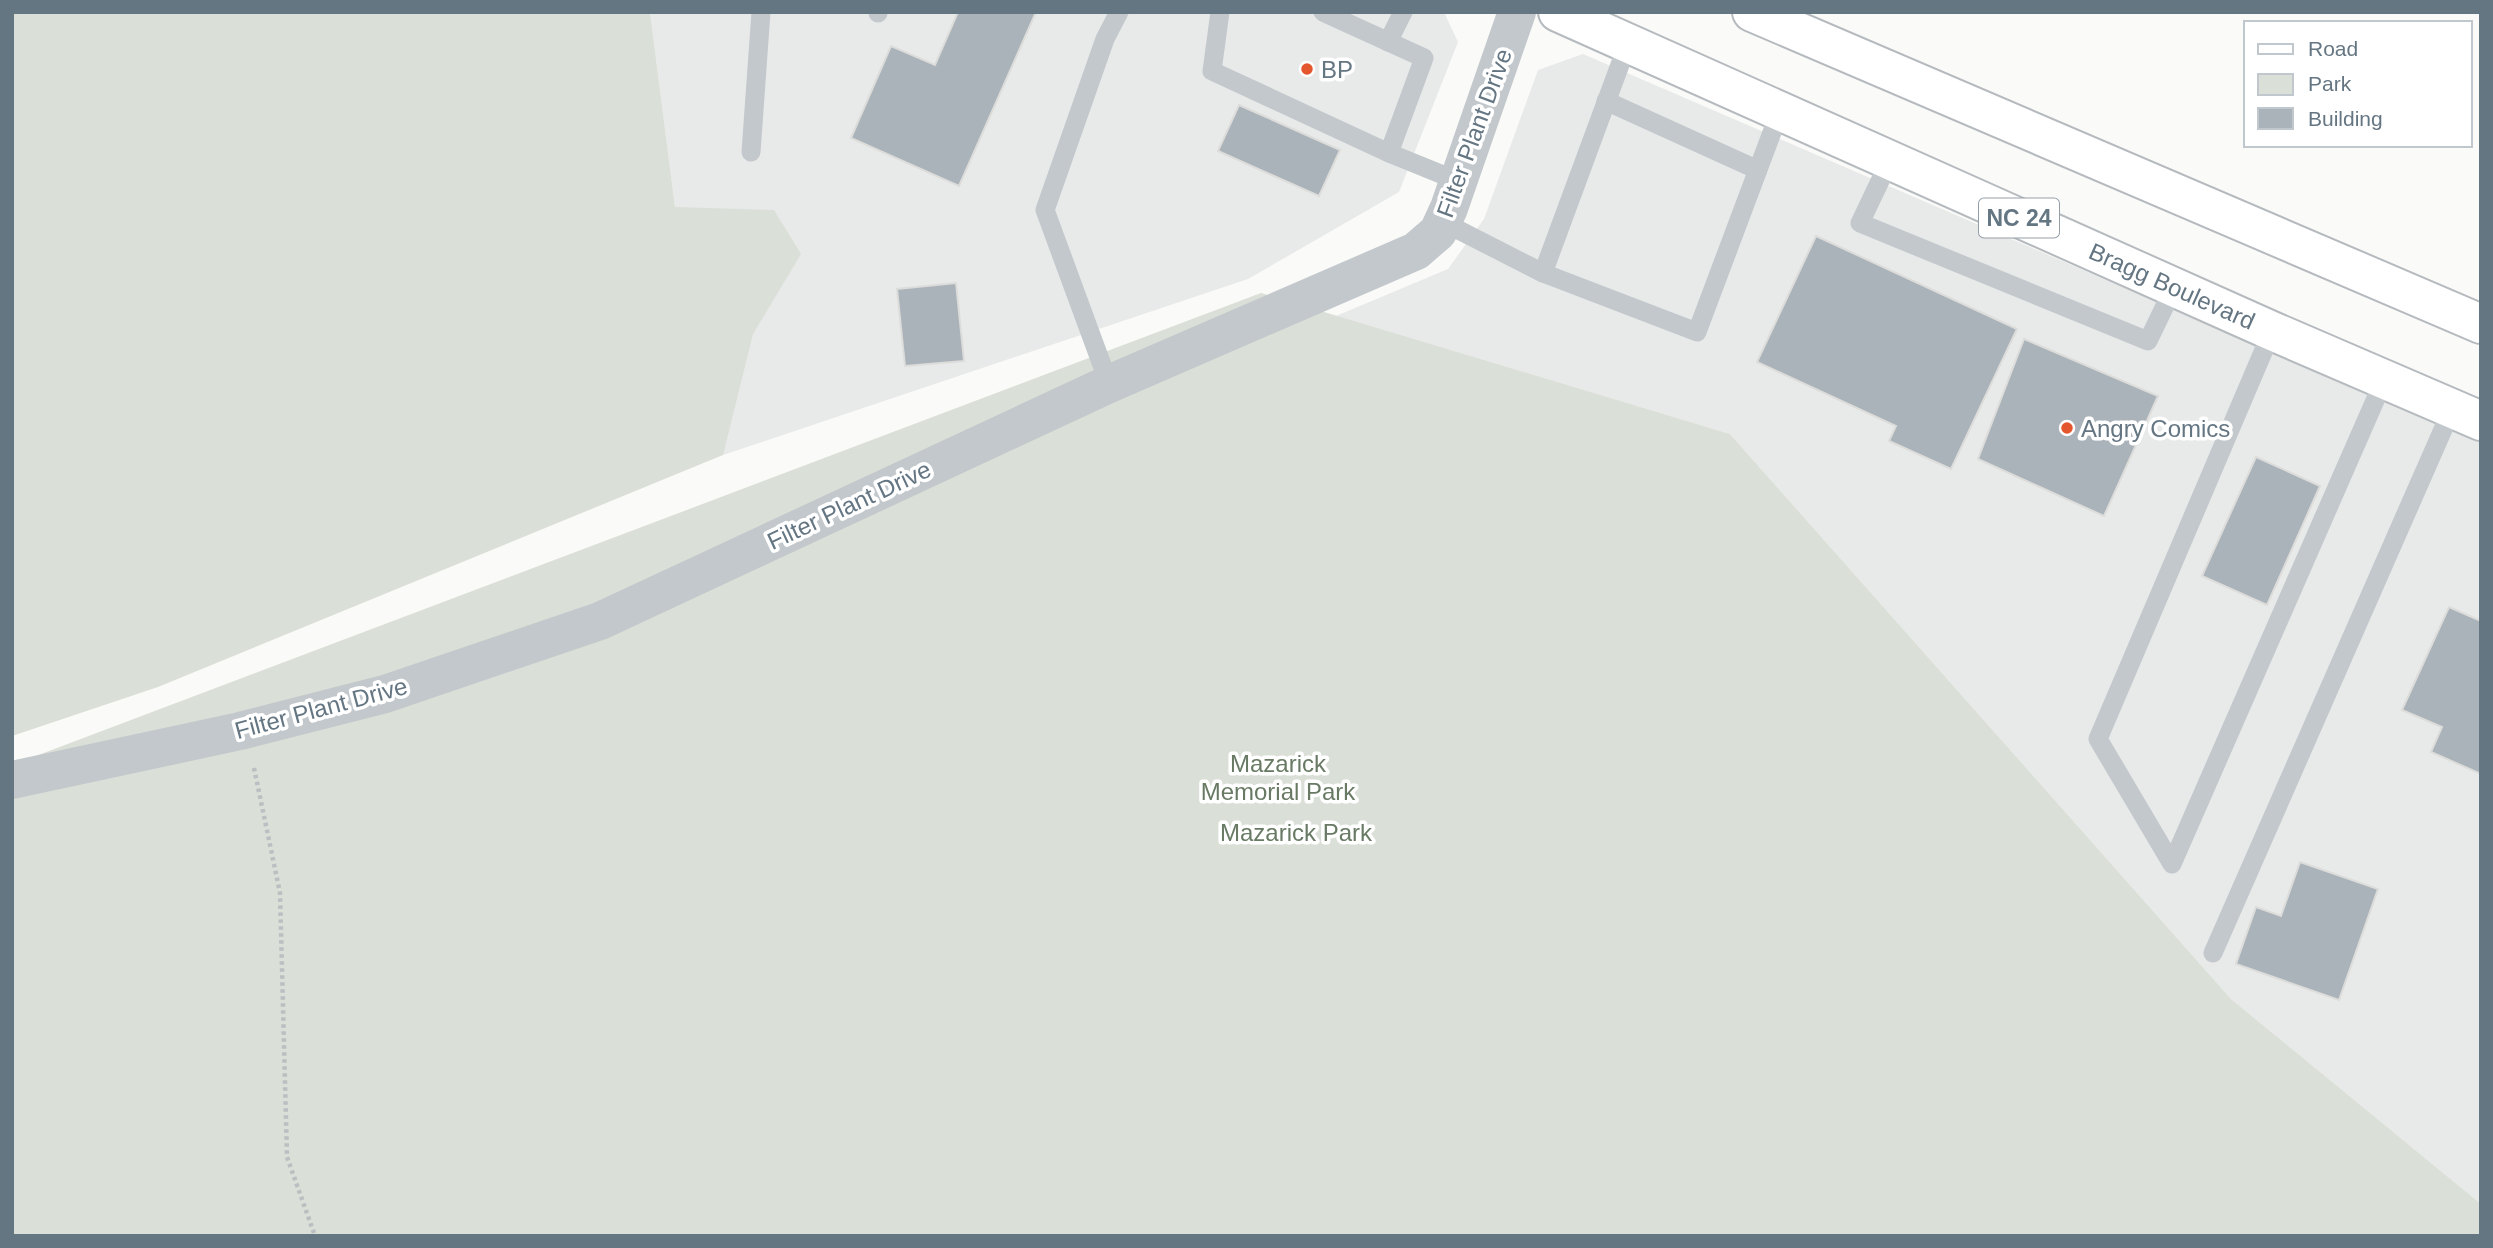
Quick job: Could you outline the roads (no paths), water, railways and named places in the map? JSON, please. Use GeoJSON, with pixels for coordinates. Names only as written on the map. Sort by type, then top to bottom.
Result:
{"type":"FeatureCollection","features":[{"type":"Feature","properties":{"kind":"main road","name":"Bragg Boulevard"},"geometry":{"type":"LineString","coordinates":[[1558,12],[2466,415]]}},
{"type":"Feature","properties":{"kind":"main road"},"geometry":{"type":"LineString","coordinates":[[1752,12],[2481,324]]}},
{"type":"Feature","properties":{"kind":"street","name":"Filter Plant Drive"},"geometry":{"type":"LineString","coordinates":[[12,780],[240,731],[386,694],[600,621],[1109,384],[1416,251],[1438,232],[1443,222],[1517,12]]}},
{"type":"Feature","properties":{"kind":"lane"},"geometry":{"type":"LineString","coordinates":[[751,152],[761,12]]}},
{"type":"Feature","properties":{"kind":"lane"},"geometry":{"type":"LineString","coordinates":[[1109,384],[1045,210],[1105,39],[1119,12]]}},
{"type":"Feature","properties":{"kind":"lane"},"geometry":{"type":"LineString","coordinates":[[1220,12],[1212,71],[1389,153],[1458,181]]}},
{"type":"Feature","properties":{"kind":"lane"},"geometry":{"type":"LineString","coordinates":[[1323,12],[1424,58],[1389,153]]}},
{"type":"Feature","properties":{"kind":"lane"},"geometry":{"type":"LineString","coordinates":[[1388,42],[1403,12]]}},
{"type":"Feature","properties":{"kind":"lane"},"geometry":{"type":"LineString","coordinates":[[1543,273],[1628,43]]}},
{"type":"Feature","properties":{"kind":"lane"},"geometry":{"type":"LineString","coordinates":[[1606,101],[1758,170]]}},
{"type":"Feature","properties":{"kind":"lane"},"geometry":{"type":"LineString","coordinates":[[1443,222],[1543,273],[1697,332],[1780,111]]}},
{"type":"Feature","properties":{"kind":"lane"},"geometry":{"type":"LineString","coordinates":[[1889,160],[1860,223],[2148,341],[2174,287]]}},
{"type":"Feature","properties":{"kind":"lane"},"geometry":{"type":"LineString","coordinates":[[2272,331],[2098,739],[2172,864],[2384,380]]}},
{"type":"Feature","properties":{"kind":"lane"},"geometry":{"type":"LineString","coordinates":[[2213,953],[2466,415]]}},
{"type":"Feature","properties":{"kind":"place","name":"BP"},"geometry":{"type":"Point","coordinates":[1307,69]}},
{"type":"Feature","properties":{"kind":"place","name":"Angry Comics"},"geometry":{"type":"Point","coordinates":[2067,428]}},
{"type":"Feature","properties":{"kind":"park label","name":"Mazarick Memorial Park"},"geometry":{"type":"Point","coordinates":[1278,777]}},
{"type":"Feature","properties":{"kind":"park label","name":"Mazarick Park"},"geometry":{"type":"Point","coordinates":[1296,832]}}]}
